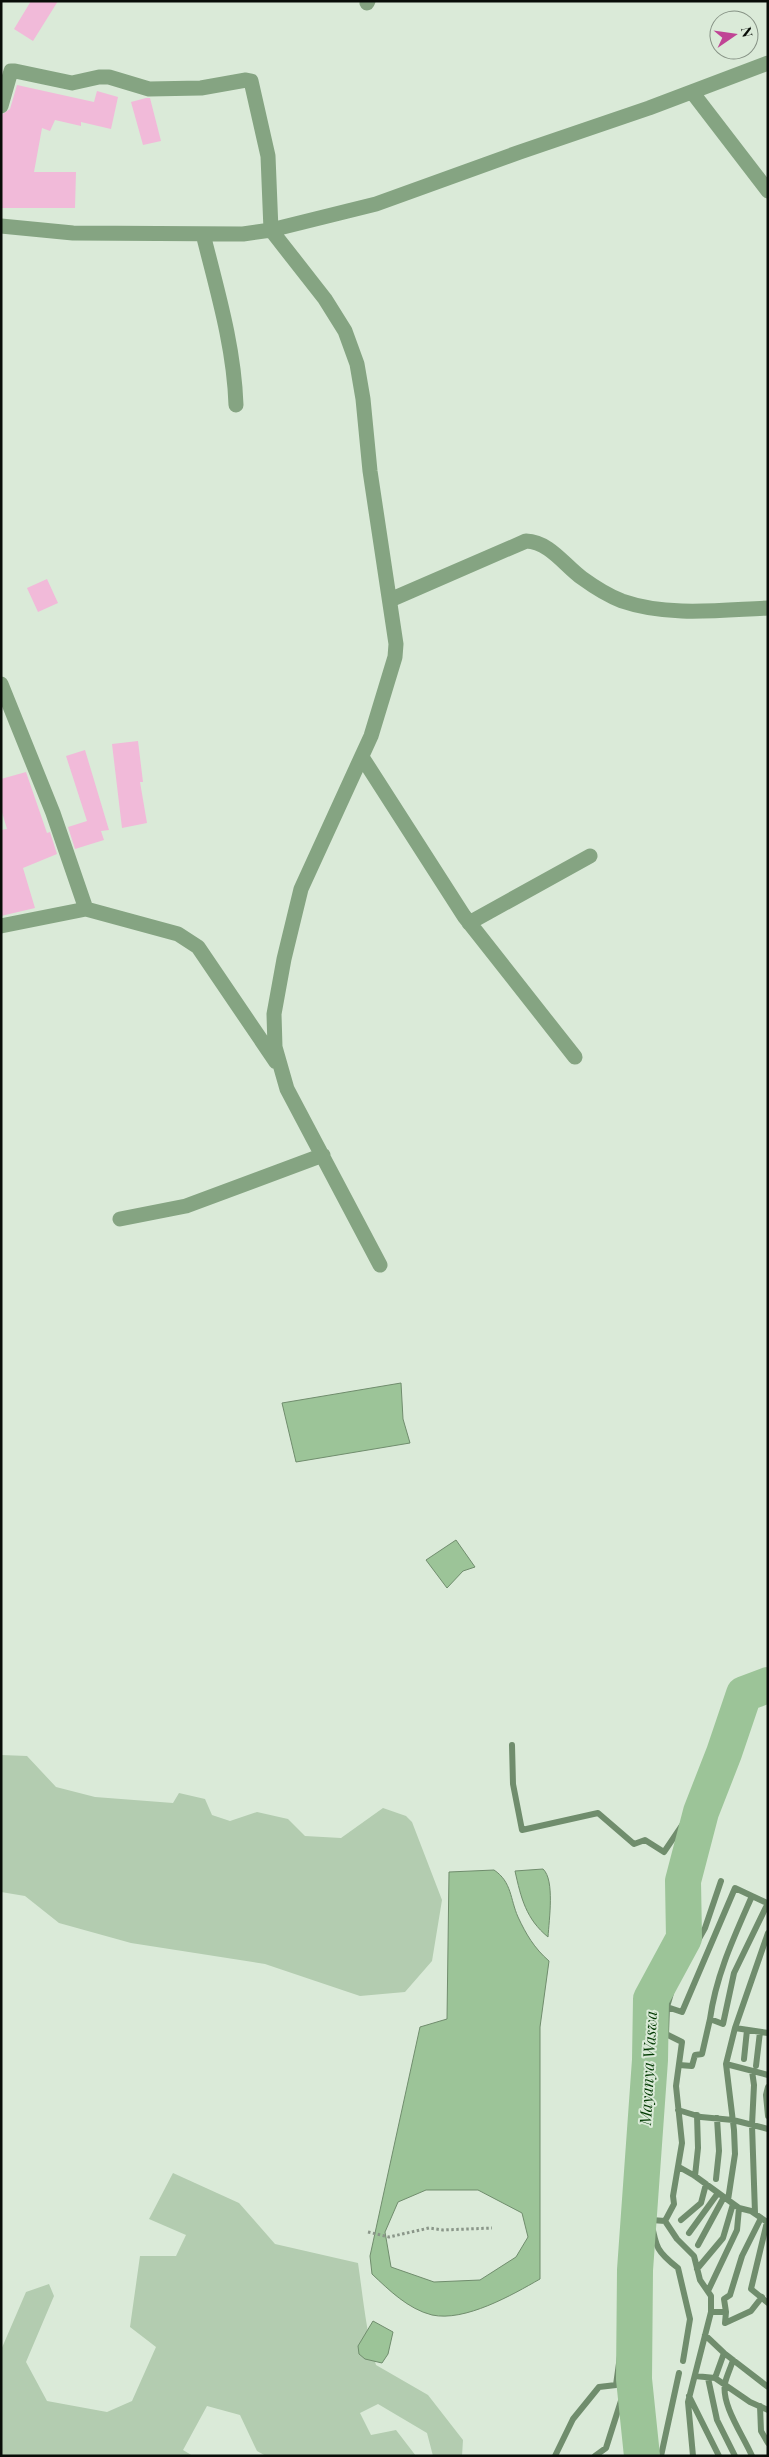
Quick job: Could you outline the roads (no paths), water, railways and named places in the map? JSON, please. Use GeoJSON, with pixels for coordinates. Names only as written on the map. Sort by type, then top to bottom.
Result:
{"type":"FeatureCollection","features":[{"type":"Feature","properties":{"kind":"street"},"geometry":{"type":"LineString","coordinates":[[1,226],[73,233],[243,234],[272,230],[376,204],[692,92],[768,63]]}},
{"type":"Feature","properties":{"kind":"street"},"geometry":{"type":"LineString","coordinates":[[1,106],[12,71],[72,83],[99,77],[109,77],[149,89],[201,88],[246,80],[251,81],[268,156],[272,230],[325,299],[346,331],[357,364],[363,399],[370,471],[396,644],[395,657],[371,736],[301,888],[284,959],[274,1014],[275,1047],[279,1066]]}},
{"type":"Feature","properties":{"kind":"street"},"geometry":{"type":"LineString","coordinates":[[692,92],[768,191]]}},
{"type":"Feature","properties":{"kind":"street"},"geometry":{"type":"LineString","coordinates":[[204,234],[230,346],[235,375],[236,405]]}},
{"type":"Feature","properties":{"kind":"street"},"geometry":{"type":"LineString","coordinates":[[390,600],[526,541],[543,544],[583,579],[622,601],[653,608],[680,611],[768,608]]}},
{"type":"Feature","properties":{"kind":"street"},"geometry":{"type":"LineString","coordinates":[[1,684],[54,813],[86,909]]}},
{"type":"Feature","properties":{"kind":"street"},"geometry":{"type":"LineString","coordinates":[[362,757],[469,922],[575,1057]]}},
{"type":"Feature","properties":{"kind":"street"},"geometry":{"type":"LineString","coordinates":[[469,922],[590,856]]}},
{"type":"Feature","properties":{"kind":"street"},"geometry":{"type":"LineString","coordinates":[[1,926],[86,909],[178,934],[198,947],[279,1066],[299,1112],[380,1265]]}},
{"type":"Feature","properties":{"kind":"street"},"geometry":{"type":"LineString","coordinates":[[120,1219],[186,1206],[323,1155]]}},
{"type":"Feature","properties":{"kind":"waterway","name":"Mayanya Waswa"},"geometry":{"type":"LineString","coordinates":[[642,2456],[634,2379],[635,2270],[650,2060],[651,1999],[684,1938],[683,1881],[701,1812],[744,1694],[768,1685]]}},
{"type":"Feature","properties":{"kind":"waterway"},"geometry":{"type":"LineString","coordinates":[[512,1745],[513,1784],[522,1830],[598,1813],[634,1844],[645,1840],[664,1852],[687,1818],[701,1812]]}},
{"type":"Feature","properties":{"kind":"waterway"},"geometry":{"type":"LineString","coordinates":[[667,2007],[674,1983],[705,1928],[721,1881]]}},
{"type":"Feature","properties":{"kind":"waterway"},"geometry":{"type":"LineString","coordinates":[[665,2221],[674,2204],[673,2196],[682,2143],[676,2086],[682,2042],[666,2034],[667,2007],[682,2012],[735,1888],[752,1896]]}},
{"type":"Feature","properties":{"kind":"waterway"},"geometry":{"type":"LineString","coordinates":[[710,2019],[721,1972],[732,1941],[752,1896],[767,1903]]}},
{"type":"Feature","properties":{"kind":"waterway"},"geometry":{"type":"LineString","coordinates":[[679,2065],[692,2066],[695,2055],[702,2054],[710,2019],[723,2024],[734,1973],[768,1903]]}},
{"type":"Feature","properties":{"kind":"waterway"},"geometry":{"type":"LineString","coordinates":[[728,2200],[735,2154],[726,2064],[735,2028],[768,1933]]}},
{"type":"Feature","properties":{"kind":"waterway"},"geometry":{"type":"LineString","coordinates":[[735,2028],[768,2033]]}},
{"type":"Feature","properties":{"kind":"waterway"},"geometry":{"type":"LineString","coordinates":[[744,2059],[747,2030]]}},
{"type":"Feature","properties":{"kind":"waterway"},"geometry":{"type":"LineString","coordinates":[[756,2066],[760,2032]]}},
{"type":"Feature","properties":{"kind":"waterway"},"geometry":{"type":"LineString","coordinates":[[726,2064],[768,2075]]}},
{"type":"Feature","properties":{"kind":"waterway"},"geometry":{"type":"LineString","coordinates":[[752,2071],[754,2085],[752,2125],[755,2213]]}},
{"type":"Feature","properties":{"kind":"waterway"},"geometry":{"type":"LineString","coordinates":[[768,2087],[766,2095],[768,2116]]}},
{"type":"Feature","properties":{"kind":"waterway"},"geometry":{"type":"LineString","coordinates":[[678,2110],[701,2117],[733,2120],[768,2129]]}},
{"type":"Feature","properties":{"kind":"waterway"},"geometry":{"type":"LineString","coordinates":[[695,2176],[698,2148],[697,2115]]}},
{"type":"Feature","properties":{"kind":"waterway"},"geometry":{"type":"LineString","coordinates":[[716,2179],[719,2151],[717,2118]]}},
{"type":"Feature","properties":{"kind":"waterway"},"geometry":{"type":"LineString","coordinates":[[679,2167],[695,2176],[739,2208],[751,2211],[767,2222],[751,2289],[768,2303]]}},
{"type":"Feature","properties":{"kind":"waterway"},"geometry":{"type":"LineString","coordinates":[[681,2220],[701,2203],[706,2184]]}},
{"type":"Feature","properties":{"kind":"waterway"},"geometry":{"type":"LineString","coordinates":[[689,2233],[718,2193]]}},
{"type":"Feature","properties":{"kind":"waterway"},"geometry":{"type":"LineString","coordinates":[[698,2245],[724,2197]]}},
{"type":"Feature","properties":{"kind":"waterway"},"geometry":{"type":"LineString","coordinates":[[697,2269],[723,2238],[733,2204]]}},
{"type":"Feature","properties":{"kind":"waterway"},"geometry":{"type":"LineString","coordinates":[[708,2291],[737,2230],[739,2208]]}},
{"type":"Feature","properties":{"kind":"waterway"},"geometry":{"type":"LineString","coordinates":[[726,2312],[724,2299],[730,2295],[742,2256],[761,2218]]}},
{"type":"Feature","properties":{"kind":"waterway"},"geometry":{"type":"LineString","coordinates":[[638,2219],[665,2221],[677,2239],[694,2256],[700,2280],[711,2296],[711,2312],[688,2402],[693,2456]]}},
{"type":"Feature","properties":{"kind":"waterway"},"geometry":{"type":"LineString","coordinates":[[651,2220],[658,2248],[678,2268],[690,2319],[683,2361]]}},
{"type":"Feature","properties":{"kind":"waterway"},"geometry":{"type":"LineString","coordinates":[[711,2312],[726,2312],[725,2323],[751,2311],[762,2297]]}},
{"type":"Feature","properties":{"kind":"waterway"},"geometry":{"type":"LineString","coordinates":[[555,2456],[573,2419],[599,2387],[616,2385],[625,2320]]}},
{"type":"Feature","properties":{"kind":"waterway"},"geometry":{"type":"LineString","coordinates":[[705,2335],[724,2353],[768,2387]]}},
{"type":"Feature","properties":{"kind":"waterway"},"geometry":{"type":"LineString","coordinates":[[715,2378],[724,2353]]}},
{"type":"Feature","properties":{"kind":"waterway"},"geometry":{"type":"LineString","coordinates":[[733,2360],[725,2383],[726,2401],[752,2456]]}},
{"type":"Feature","properties":{"kind":"waterway"},"geometry":{"type":"LineString","coordinates":[[661,2456],[679,2373]]}},
{"type":"Feature","properties":{"kind":"waterway"},"geometry":{"type":"LineString","coordinates":[[695,2376],[715,2378],[750,2402],[768,2410]]}},
{"type":"Feature","properties":{"kind":"waterway"},"geometry":{"type":"LineString","coordinates":[[708,2378],[717,2420],[735,2456]]}},
{"type":"Feature","properties":{"kind":"waterway"},"geometry":{"type":"LineString","coordinates":[[595,2456],[606,2448],[627,2382],[634,2379]]}},
{"type":"Feature","properties":{"kind":"waterway"},"geometry":{"type":"LineString","coordinates":[[689,2396],[719,2456]]}},
{"type":"Feature","properties":{"kind":"waterway"},"geometry":{"type":"LineString","coordinates":[[760,2406],[761,2431],[768,2443]]}}]}
